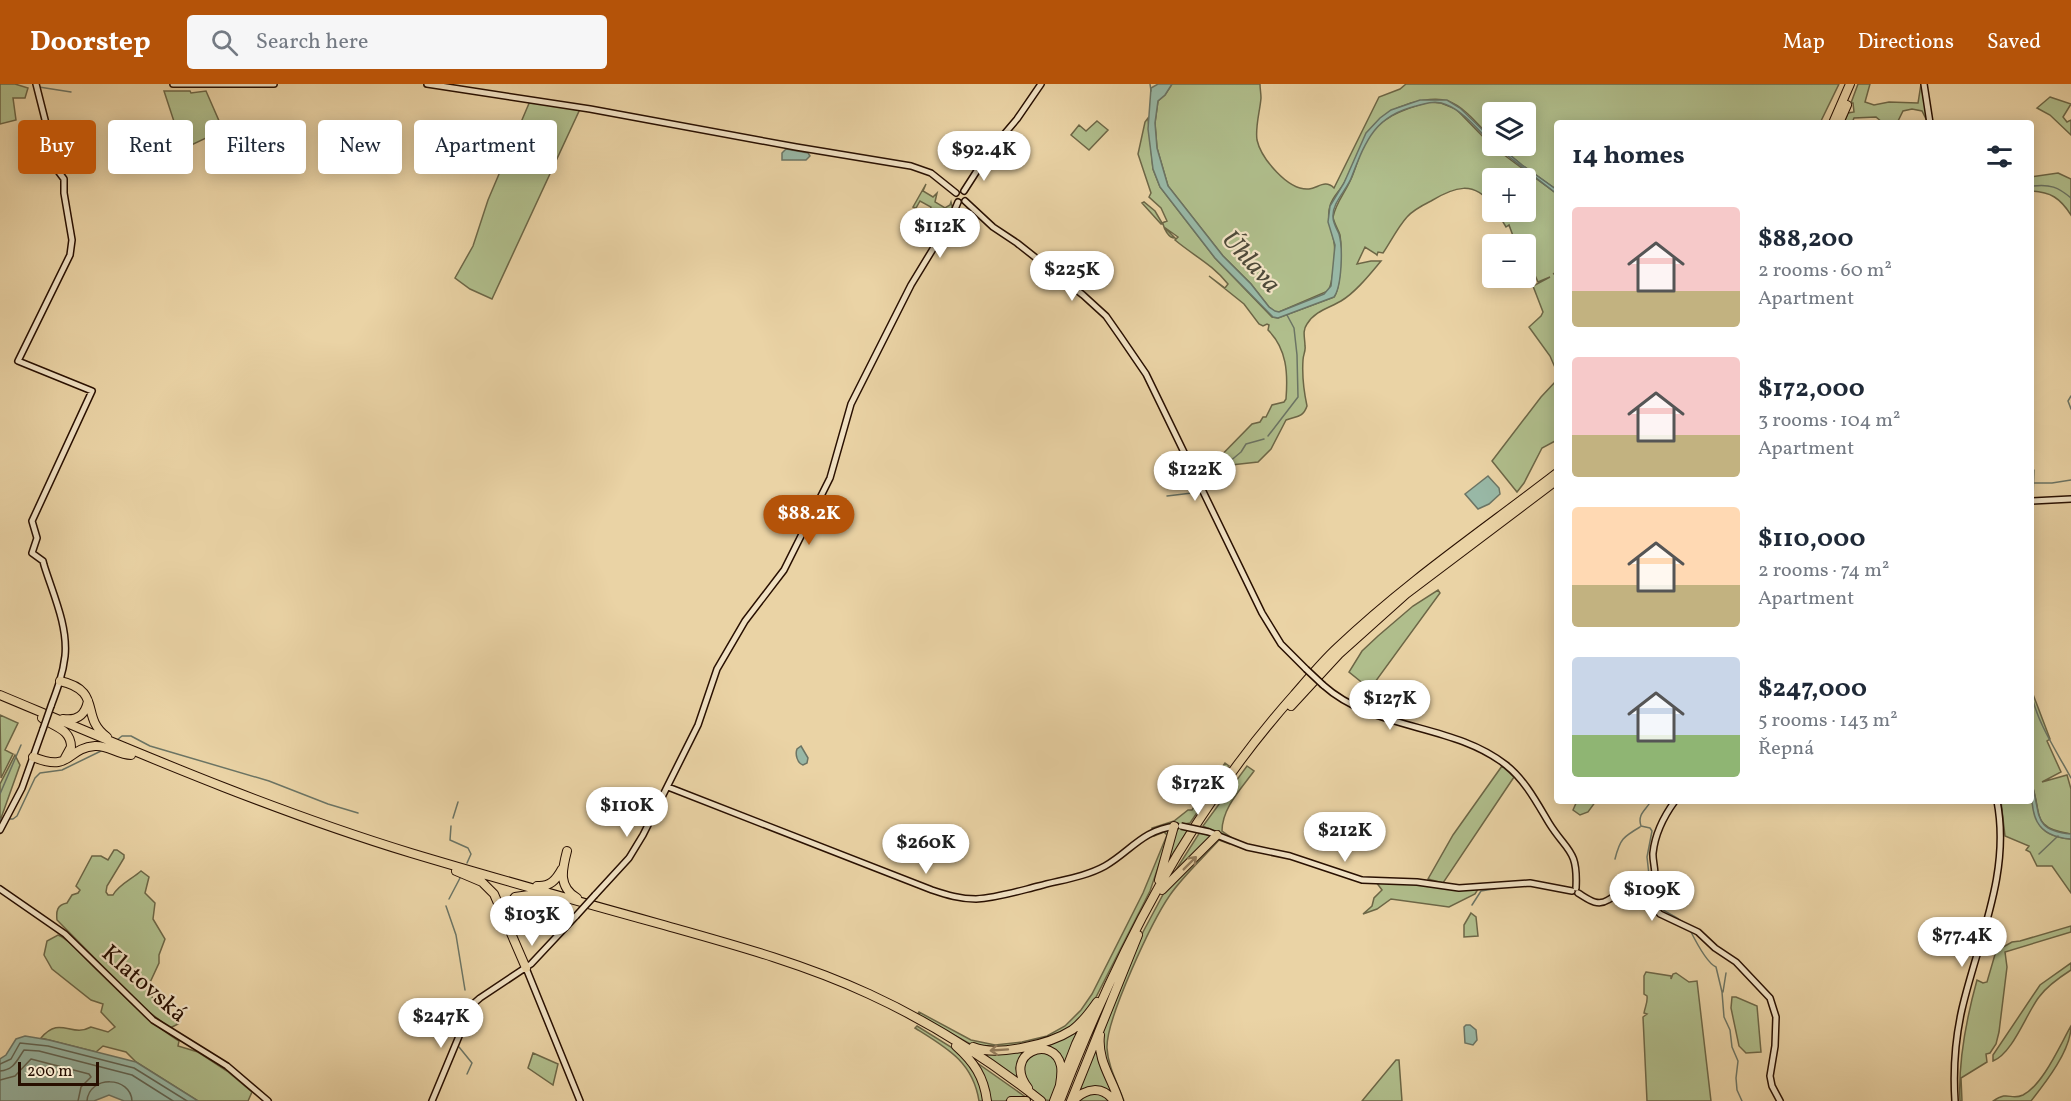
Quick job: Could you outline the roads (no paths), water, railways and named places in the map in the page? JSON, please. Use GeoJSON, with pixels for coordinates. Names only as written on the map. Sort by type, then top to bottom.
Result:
{"type":"FeatureCollection","features":[{"type":"Feature","properties":{"kind":"highway"},"geometry":{"type":"LineString","coordinates":[[1834,120],[1850,84]]}},
{"type":"Feature","properties":{"kind":"highway"},"geometry":{"type":"LineString","coordinates":[[1840,120],[1856,84]]}},
{"type":"Feature","properties":{"kind":"highway"},"geometry":{"type":"LineString","coordinates":[[1054,1101],[1076,1044],[1097,1002],[1191,830],[1234,768],[1336,649],[1404,589],[1554,475]]}},
{"type":"Feature","properties":{"kind":"highway"},"geometry":{"type":"LineString","coordinates":[[1159,889],[1208,813],[1245,762],[1339,654],[1406,594],[1554,482]]}},
{"type":"Feature","properties":{"kind":"highway"},"geometry":{"type":"LineString","coordinates":[[60,681],[80,688],[88,699],[97,728],[110,740],[123,747]]}},
{"type":"Feature","properties":{"kind":"highway"},"geometry":{"type":"LineString","coordinates":[[0,695],[229,790],[322,825],[744,948],[820,974],[891,1005],[949,1037],[1000,1070],[1036,1099]]}},
{"type":"Feature","properties":{"kind":"highway"},"geometry":{"type":"LineString","coordinates":[[14,701],[69,720],[79,718],[84,712],[88,699]]}},
{"type":"Feature","properties":{"kind":"highway"},"geometry":{"type":"LineString","coordinates":[[0,700],[226,794],[301,822],[456,871],[734,950],[819,978],[897,1013],[956,1046],[1036,1099]]}},
{"type":"Feature","properties":{"kind":"highway"},"geometry":{"type":"LineString","coordinates":[[42,718],[65,731],[70,739],[70,751],[62,762]]}},
{"type":"Feature","properties":{"kind":"highway"},"geometry":{"type":"LineString","coordinates":[[33,757],[51,763],[62,762],[93,746],[131,755]]}},
{"type":"Feature","properties":{"kind":"highway"},"geometry":{"type":"LineString","coordinates":[[1065,1101],[1102,1012],[1159,889],[1178,826]]}},
{"type":"Feature","properties":{"kind":"highway"},"geometry":{"type":"LineString","coordinates":[[1159,889],[1213,833]]}},
{"type":"Feature","properties":{"kind":"highway"},"geometry":{"type":"LineString","coordinates":[[567,851],[563,881],[568,892],[592,904]]}},
{"type":"Feature","properties":{"kind":"highway"},"geometry":{"type":"LineString","coordinates":[[517,883],[546,886],[554,881],[563,868]]}},
{"type":"Feature","properties":{"kind":"highway"},"geometry":{"type":"LineString","coordinates":[[456,871],[488,887],[499,903],[526,968]]}},
{"type":"Feature","properties":{"kind":"highway"},"geometry":{"type":"LineString","coordinates":[[509,926],[507,908],[515,897],[529,895],[549,897]]}},
{"type":"Feature","properties":{"kind":"highway"},"geometry":{"type":"LineString","coordinates":[[1072,1101],[1138,935]]}},
{"type":"Feature","properties":{"kind":"highway"},"geometry":{"type":"LineString","coordinates":[[1060,1101],[1113,975]]}},
{"type":"Feature","properties":{"kind":"highway"},"geometry":{"type":"LineString","coordinates":[[1113,997],[1101,1030],[1099,1046],[1102,1061],[1119,1101]]}},
{"type":"Feature","properties":{"kind":"highway"},"geometry":{"type":"LineString","coordinates":[[949,1037],[982,1050],[997,1052],[1014,1049],[1070,1032],[1097,1002]]}},
{"type":"Feature","properties":{"kind":"highway"},"geometry":{"type":"LineString","coordinates":[[956,1046],[980,1074],[987,1101]]}},
{"type":"Feature","properties":{"kind":"highway"},"geometry":{"type":"LineString","coordinates":[[1036,1099],[1022,1080],[1020,1068],[1025,1056],[1035,1049],[1049,1051],[1058,1059],[1061,1067],[1060,1085]]}},
{"type":"Feature","properties":{"kind":"highway"},"geometry":{"type":"LineString","coordinates":[[1072,1101],[1094,1089],[1108,1094],[1114,1101]]}},
{"type":"Feature","properties":{"kind":"highway"},"geometry":{"type":"LineString","coordinates":[[1011,1101],[1026,1101]]}},
{"type":"Feature","properties":{"kind":"street"},"geometry":{"type":"LineString","coordinates":[[0,830],[14,805],[33,757],[60,681],[65,653],[63,628],[44,565],[32,553],[37,534],[32,521],[92,391],[18,361],[70,255],[72,240],[64,193],[64,179],[58,171],[36,84]]}},
{"type":"Feature","properties":{"kind":"street"},"geometry":{"type":"LineString","coordinates":[[173,84],[274,84]]}},
{"type":"Feature","properties":{"kind":"street"},"geometry":{"type":"LineString","coordinates":[[427,84],[590,109],[906,165],[931,173],[956,193]]}},
{"type":"Feature","properties":{"kind":"street"},"geometry":{"type":"LineString","coordinates":[[964,192],[989,152],[1017,119],[1041,84]]}},
{"type":"Feature","properties":{"kind":"street"},"geometry":{"type":"LineString","coordinates":[[1924,84],[1930,120]]}},
{"type":"Feature","properties":{"kind":"street"},"geometry":{"type":"LineString","coordinates":[[956,193],[964,192]]}},
{"type":"Feature","properties":{"kind":"street"},"geometry":{"type":"LineString","coordinates":[[964,192],[967,196],[965,201]]}},
{"type":"Feature","properties":{"kind":"street"},"geometry":{"type":"LineString","coordinates":[[956,193],[955,197],[958,202]]}},
{"type":"Feature","properties":{"kind":"street"},"geometry":{"type":"LineString","coordinates":[[958,202],[965,201]]}},
{"type":"Feature","properties":{"kind":"street"},"geometry":{"type":"LineString","coordinates":[[965,201],[993,227],[1017,243],[1106,316],[1146,374],[1262,613],[1281,644],[1338,698],[1360,709],[1474,746],[1505,765],[1523,783],[1573,854],[1576,864],[1575,890]]}},
{"type":"Feature","properties":{"kind":"street"},"geometry":{"type":"LineString","coordinates":[[432,1101],[472,1005],[526,968],[629,858],[669,787],[698,725],[717,669],[745,621],[784,570],[830,478],[851,404],[911,285],[950,221],[958,202]]}},
{"type":"Feature","properties":{"kind":"street"},"geometry":{"type":"LineString","coordinates":[[2034,500],[2071,499]]}},
{"type":"Feature","properties":{"kind":"street"},"geometry":{"type":"LineString","coordinates":[[669,787],[932,890],[951,897],[965,898],[997,896],[1094,872],[1112,862],[1148,834],[1178,826],[1213,833],[1247,848],[1290,856],[1362,880],[1417,882],[1459,888],[1530,884],[1575,890],[1594,902],[1600,903],[1618,894],[1640,890],[1650,885],[1654,879],[1653,857],[1659,829],[1673,804]]}},
{"type":"Feature","properties":{"kind":"street"},"geometry":{"type":"LineString","coordinates":[[1955,1101],[1954,1062],[1962,1010],[1999,874],[2001,837],[1997,804]]}},
{"type":"Feature","properties":{"kind":"street","name":"Klatovská"},"geometry":{"type":"LineString","coordinates":[[0,889],[65,934],[150,1017],[227,1066],[268,1101]]}},
{"type":"Feature","properties":{"kind":"street"},"geometry":{"type":"LineString","coordinates":[[1640,890],[1660,914],[1698,932],[1744,970],[1765,992],[1775,1011],[1776,1027],[1770,1076],[1772,1086],[1780,1101]]}},
{"type":"Feature","properties":{"kind":"street"},"geometry":{"type":"LineString","coordinates":[[526,968],[580,1101]]}},
{"type":"Feature","properties":{"kind":"water"},"geometry":{"type":"Polygon","coordinates":[[[1158,84],[1172,84],[1158,101],[1155,123],[1157,148],[1168,186],[1223,256],[1251,284],[1269,307],[1279,312],[1324,294],[1331,286],[1335,245],[1328,222],[1330,206],[1344,183],[1366,133],[1380,118],[1391,110],[1420,100],[1447,100],[1460,108],[1482,129],[1482,134],[1459,112],[1439,103],[1428,103],[1402,110],[1381,123],[1362,151],[1350,181],[1333,211],[1339,234],[1341,257],[1337,292],[1334,297],[1278,318],[1273,317],[1215,258],[1160,187],[1153,169],[1148,129],[1151,88],[1158,84]]]}},
{"type":"Feature","properties":{"kind":"water"},"geometry":{"type":"Polygon","coordinates":[[[786,149],[808,153],[810,156],[806,160],[782,160],[782,153],[786,149]]]}},
{"type":"Feature","properties":{"kind":"water"},"geometry":{"type":"Polygon","coordinates":[[[1508,156],[1511,156],[1526,168],[1508,156]]]}},
{"type":"Feature","properties":{"kind":"water"},"geometry":{"type":"Polygon","coordinates":[[[1536,175],[1554,188],[1554,192],[1536,178],[1536,175]]]}},
{"type":"Feature","properties":{"kind":"water"},"geometry":{"type":"Polygon","coordinates":[[[1488,476],[1499,488],[1500,494],[1489,504],[1478,509],[1465,494],[1488,476]]]}},
{"type":"Feature","properties":{"kind":"water"},"geometry":{"type":"Polygon","coordinates":[[[801,746],[808,758],[807,763],[803,765],[796,756],[797,749],[801,746]]]}},
{"type":"Feature","properties":{"kind":"water"},"geometry":{"type":"Polygon","coordinates":[[[2034,793],[2043,824],[2058,832],[2071,834],[2071,839],[2049,833],[2037,822],[2032,804],[2034,804],[2034,793]]]}},
{"type":"Feature","properties":{"kind":"water"},"geometry":{"type":"Polygon","coordinates":[[[1466,1025],[1476,1030],[1477,1040],[1473,1045],[1465,1043],[1464,1027],[1466,1025]]]}},
{"type":"Feature","properties":{"kind":"water"},"geometry":{"type":"Polygon","coordinates":[[[25,1036],[136,1062],[198,1101],[124,1101],[109,1095],[94,1101],[0,1101],[0,1059],[6,1055],[16,1039],[25,1036]]]}},
{"type":"Feature","properties":{"kind":"waterway"},"geometry":{"type":"LineString","coordinates":[[1150,84],[1151,91]]}},
{"type":"Feature","properties":{"kind":"waterway"},"geometry":{"type":"LineString","coordinates":[[39,87],[71,92]]}},
{"type":"Feature","properties":{"kind":"waterway"},"geometry":{"type":"LineString","coordinates":[[2034,186],[2053,187],[2071,198]]}},
{"type":"Feature","properties":{"kind":"waterway"},"geometry":{"type":"LineString","coordinates":[[1268,436],[1298,397],[1294,328],[1287,315]]}},
{"type":"Feature","properties":{"kind":"waterway"},"geometry":{"type":"LineString","coordinates":[[2071,396],[2068,401],[2071,409]]}},
{"type":"Feature","properties":{"kind":"waterway"},"geometry":{"type":"LineString","coordinates":[[1204,483],[1241,452],[1246,444],[1264,439]]}},
{"type":"Feature","properties":{"kind":"waterway"},"geometry":{"type":"LineString","coordinates":[[2034,483],[2071,480]]}},
{"type":"Feature","properties":{"kind":"waterway"},"geometry":{"type":"LineString","coordinates":[[1167,496],[1192,493],[1197,489]]}},
{"type":"Feature","properties":{"kind":"waterway"},"geometry":{"type":"LineString","coordinates":[[2034,703],[2042,725],[2071,778]]}},
{"type":"Feature","properties":{"kind":"waterway"},"geometry":{"type":"LineString","coordinates":[[117,740],[122,736],[131,736],[150,746],[269,781],[358,813]]}},
{"type":"Feature","properties":{"kind":"waterway"},"geometry":{"type":"LineString","coordinates":[[0,794],[21,745]]}},
{"type":"Feature","properties":{"kind":"waterway"},"geometry":{"type":"LineString","coordinates":[[10,819],[17,816],[35,778],[40,773],[62,770],[101,751]]}},
{"type":"Feature","properties":{"kind":"waterway"},"geometry":{"type":"LineString","coordinates":[[453,818],[458,802]]}},
{"type":"Feature","properties":{"kind":"waterway"},"geometry":{"type":"LineString","coordinates":[[1649,804],[1641,815],[1640,822],[1641,826],[1650,828],[1652,831],[1647,857],[1650,884]]}},
{"type":"Feature","properties":{"kind":"waterway"},"geometry":{"type":"LineString","coordinates":[[451,826],[450,840],[468,848],[471,854],[467,863]]}},
{"type":"Feature","properties":{"kind":"waterway"},"geometry":{"type":"LineString","coordinates":[[1615,859],[1623,839],[1640,827]]}},
{"type":"Feature","properties":{"kind":"waterway"},"geometry":{"type":"LineString","coordinates":[[2039,854],[2058,836]]}},
{"type":"Feature","properties":{"kind":"waterway"},"geometry":{"type":"LineString","coordinates":[[449,899],[460,878]]}},
{"type":"Feature","properties":{"kind":"waterway"},"geometry":{"type":"LineString","coordinates":[[1472,905],[1481,891],[1499,888]]}},
{"type":"Feature","properties":{"kind":"waterway"},"geometry":{"type":"LineString","coordinates":[[1651,888],[1660,907],[1683,922]]}},
{"type":"Feature","properties":{"kind":"waterway"},"geometry":{"type":"LineString","coordinates":[[446,906],[456,935],[465,990]]}},
{"type":"Feature","properties":{"kind":"waterway"},"geometry":{"type":"LineString","coordinates":[[1690,930],[1705,956],[1716,967],[1722,992],[1724,1017],[1738,1061],[1737,1090],[1742,1101]]}},
{"type":"Feature","properties":{"kind":"waterway"},"geometry":{"type":"LineString","coordinates":[[1723,992],[1726,973]]}},
{"type":"Feature","properties":{"kind":"waterway"},"geometry":{"type":"LineString","coordinates":[[459,1047],[472,1063],[467,1074]]}},
{"type":"Feature","properties":{"kind":"water label","name":"Úhlava"},"geometry":{"type":"Point","coordinates":[1252,261]}}]}
